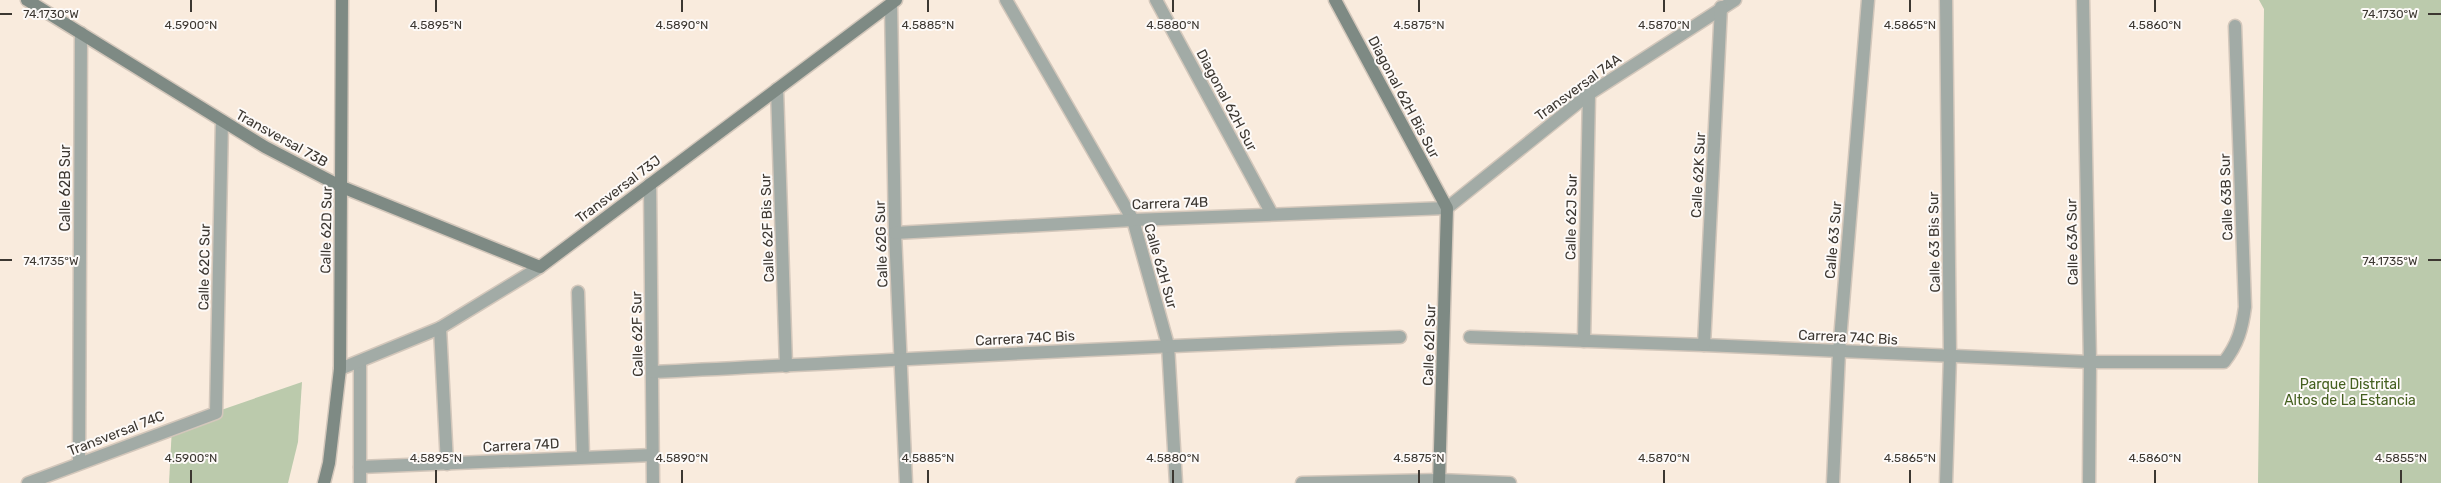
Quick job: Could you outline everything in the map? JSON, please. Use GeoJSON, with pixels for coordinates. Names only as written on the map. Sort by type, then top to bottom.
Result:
{"type":"FeatureCollection","features":[{"type":"Feature","properties":{"kind":"street","name":"Transversal 73B"},"geometry":{"type":"LineString","coordinates":[[27,0],[222,122],[342,188],[540,267]]}},
{"type":"Feature","properties":{"kind":"street","name":"Calle 62D Sur"},"geometry":{"type":"LineString","coordinates":[[324,483],[329,463],[340,369],[342,0]]}},
{"type":"Feature","properties":{"kind":"street","name":"Calle 62H Sur"},"geometry":{"type":"LineString","coordinates":[[1006,0],[1133,220],[1168,345],[1176,483]]}},
{"type":"Feature","properties":{"kind":"street","name":"Diagonal 62H Sur"},"geometry":{"type":"LineString","coordinates":[[1156,0],[1272,214]]}},
{"type":"Feature","properties":{"kind":"street","name":"Diagonal 62H Bis Sur"},"geometry":{"type":"LineString","coordinates":[[1335,0],[1447,208]]}},
{"type":"Feature","properties":{"kind":"street","name":"Transversal 74A"},"geometry":{"type":"LineString","coordinates":[[1447,208],[1589,94],[1734,0]]}},
{"type":"Feature","properties":{"kind":"street","name":"Calle 63 Sur"},"geometry":{"type":"LineString","coordinates":[[1833,483],[1839,352],[1868,0]]}},
{"type":"Feature","properties":{"kind":"street","name":"Calle 63 Bis Sur"},"geometry":{"type":"LineString","coordinates":[[1946,0],[1950,356],[1946,483]]}},
{"type":"Feature","properties":{"kind":"street","name":"Calle 63A Sur"},"geometry":{"type":"LineString","coordinates":[[2083,0],[2090,362],[2089,483]]}},
{"type":"Feature","properties":{"kind":"street","name":"Transversal 73J"},"geometry":{"type":"LineString","coordinates":[[340,369],[440,328],[540,267],[893,2]]}},
{"type":"Feature","properties":{"kind":"street","name":"Calle 62G Sur"},"geometry":{"type":"LineString","coordinates":[[893,2],[895,233],[906,483]]}},
{"type":"Feature","properties":{"kind":"street","name":"Calle 62K Sur"},"geometry":{"type":"LineString","coordinates":[[1704,345],[1721,7]]}},
{"type":"Feature","properties":{"kind":"street","name":"Calle 63B Sur"},"geometry":{"type":"LineString","coordinates":[[2224,362],[2233,351],[2242,333],[2245,307],[2235,26]]}},
{"type":"Feature","properties":{"kind":"street","name":"Calle 62B Sur"},"geometry":{"type":"LineString","coordinates":[[78,463],[81,33]]}},
{"type":"Feature","properties":{"kind":"street","name":"Calle 62F Bis Sur"},"geometry":{"type":"LineString","coordinates":[[777,89],[786,366]]}},
{"type":"Feature","properties":{"kind":"street","name":"Calle 62J Sur"},"geometry":{"type":"LineString","coordinates":[[1584,341],[1589,94]]}},
{"type":"Feature","properties":{"kind":"street","name":"Calle 62C Sur"},"geometry":{"type":"LineString","coordinates":[[216,413],[222,122]]}},
{"type":"Feature","properties":{"kind":"street","name":"Calle 62F Sur"},"geometry":{"type":"LineString","coordinates":[[650,184],[653,483]]}},
{"type":"Feature","properties":{"kind":"street","name":"Carrera 74B"},"geometry":{"type":"LineString","coordinates":[[895,233],[1133,220],[1447,208]]}},
{"type":"Feature","properties":{"kind":"street","name":"Calle 62I Sur"},"geometry":{"type":"LineString","coordinates":[[1439,482],[1447,208]]}},
{"type":"Feature","properties":{"kind":"street"},"geometry":{"type":"LineString","coordinates":[[578,292],[583,458]]}},
{"type":"Feature","properties":{"kind":"street"},"geometry":{"type":"LineString","coordinates":[[440,328],[447,464]]}},
{"type":"Feature","properties":{"kind":"street","name":"Carrera 74C Bis"},"geometry":{"type":"LineString","coordinates":[[652,372],[900,361],[1168,345],[1400,337]]}},
{"type":"Feature","properties":{"kind":"street","name":"Carrera 74C Bis"},"geometry":{"type":"LineString","coordinates":[[1470,337],[2090,362],[2224,362]]}},
{"type":"Feature","properties":{"kind":"street"},"geometry":{"type":"LineString","coordinates":[[360,362],[360,483]]}},
{"type":"Feature","properties":{"kind":"street","name":"Transversal 74C"},"geometry":{"type":"LineString","coordinates":[[32,482],[78,463],[216,413]]}},
{"type":"Feature","properties":{"kind":"street","name":"Carrera 74D"},"geometry":{"type":"LineString","coordinates":[[360,467],[653,454]]}},
{"type":"Feature","properties":{"kind":"street"},"geometry":{"type":"LineString","coordinates":[[1302,483],[1510,483]]}},
{"type":"Feature","properties":{"kind":"green space","name":"Parque Distrital Altos de La Estancia"},"geometry":{"type":"Polygon","coordinates":[[[2259,0],[2441,0],[2441,483],[2258,483],[2264,9],[2259,0]]]}},
{"type":"Feature","properties":{"kind":"green space"},"geometry":{"type":"Polygon","coordinates":[[[302,382],[298,442],[288,483],[169,483],[172,427],[302,382]]]}}]}
